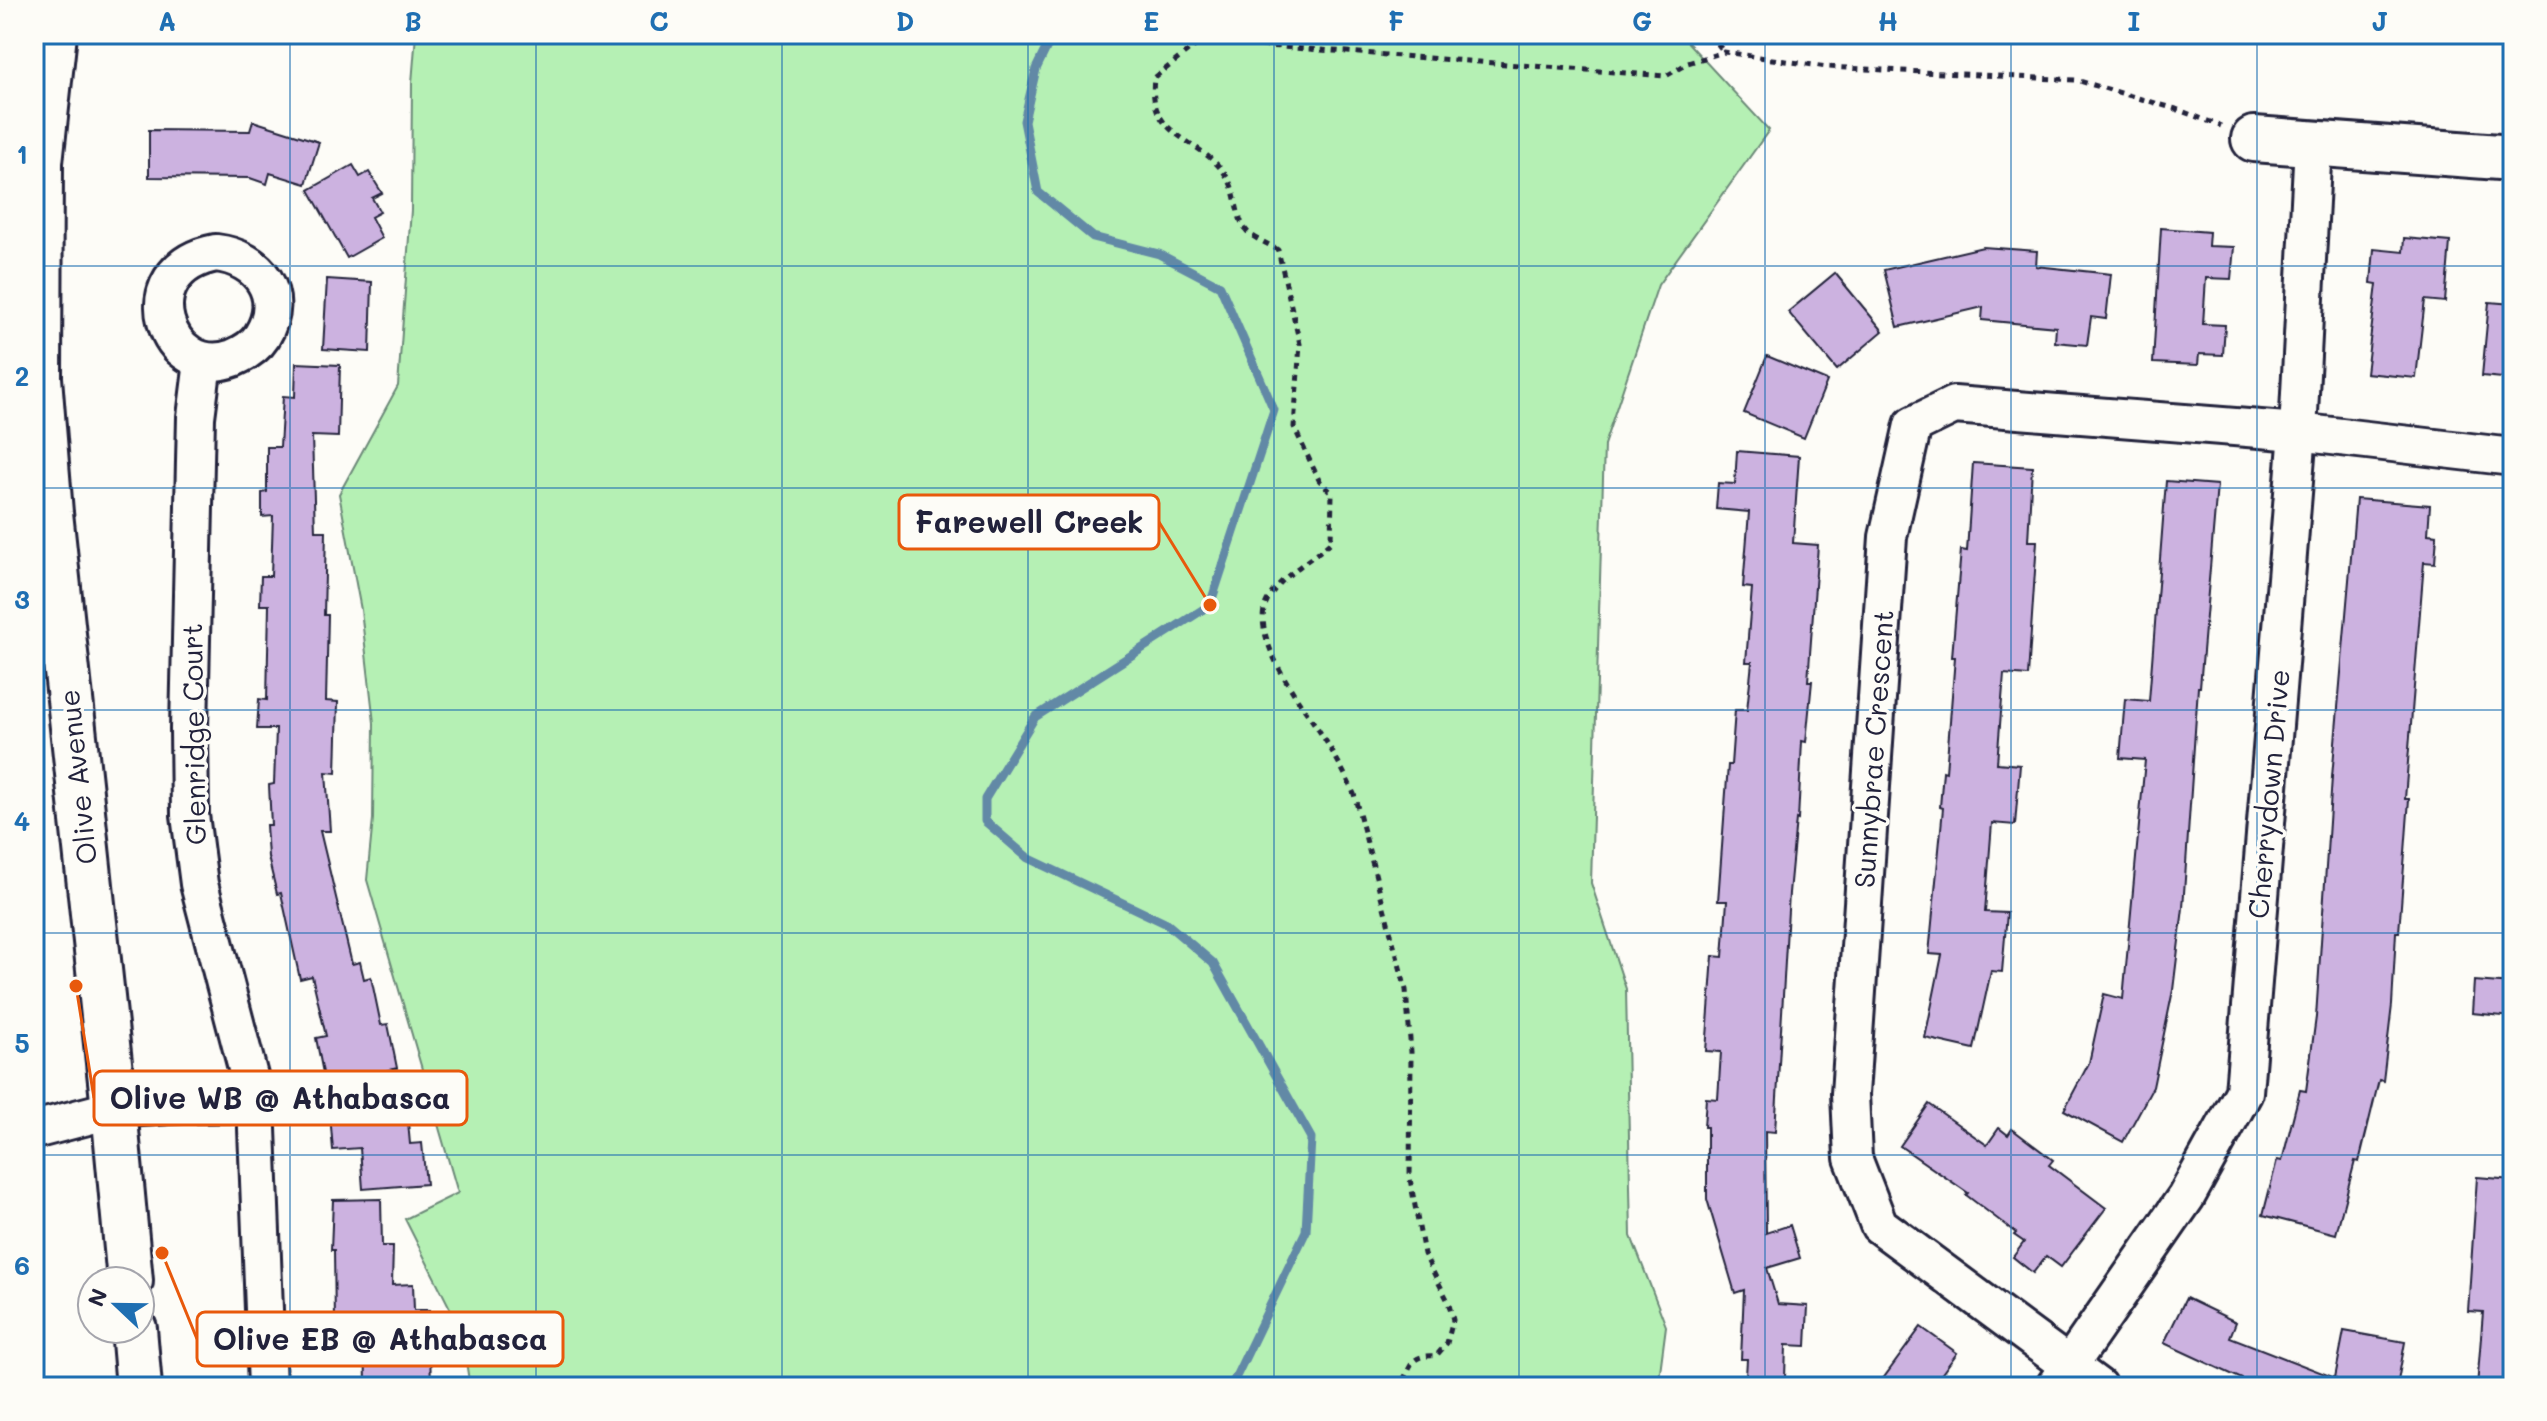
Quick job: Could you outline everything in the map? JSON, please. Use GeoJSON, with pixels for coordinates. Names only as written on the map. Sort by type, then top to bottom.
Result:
{"type":"FeatureCollection","features":[{"type":"Feature","properties":{"kind":"main road","name":"Olive Avenue"},"geometry":{"type":"LineString","coordinates":[[54,34],[40,162],[39,378],[51,529],[129,1265]]}},
{"type":"Feature","properties":{"kind":"main road"},"geometry":{"type":"LineString","coordinates":[[2254,139],[2513,158]]}},
{"type":"Feature","properties":{"kind":"main road"},"geometry":{"type":"LineString","coordinates":[[135,1345],[139,1387]]}},
{"type":"Feature","properties":{"kind":"street","name":"Cherrydown Drive"},"geometry":{"type":"LineString","coordinates":[[2061,1377],[2186,1197],[2244,1092],[2298,432],[2313,144]]}},
{"type":"Feature","properties":{"kind":"street","name":"Glenridge Court"},"geometry":{"type":"LineString","coordinates":[[203,362],[196,417],[190,815],[199,884],[256,1103],[267,1387]]}},
{"type":"Feature","properties":{"kind":"street","name":"Sunnybrae Crescent"},"geometry":{"type":"LineString","coordinates":[[2061,1377],[1879,1225],[1853,1158],[1850,1094],[1888,537],[1913,425],[1954,405],[2298,432]]}},
{"type":"Feature","properties":{"kind":"street"},"geometry":{"type":"LineString","coordinates":[[2298,432],[2513,457]]}},
{"type":"Feature","properties":{"kind":"street"},"geometry":{"type":"LineString","coordinates":[[34,1130],[114,1109],[256,1103]]}},
{"type":"Feature","properties":{"kind":"street"},"geometry":{"type":"LineString","coordinates":[[2061,1377],[2098,1387]]}},
{"type":"Feature","properties":{"kind":"path"},"geometry":{"type":"LineString","coordinates":[[1204,34],[1201,41],[1154,78],[1152,100],[1166,126],[1200,149],[1227,177],[1246,231],[1278,250],[1300,344],[1294,427],[1319,480],[1332,493],[1331,542],[1274,589],[1265,605],[1264,629],[1290,691],[1343,769],[1354,794],[1406,990],[1411,1052],[1410,1179],[1424,1254],[1448,1301],[1453,1320],[1447,1343],[1436,1356],[1421,1355],[1414,1360],[1399,1387]]}},
{"type":"Feature","properties":{"kind":"path"},"geometry":{"type":"LineString","coordinates":[[1710,34],[1724,52]]}},
{"type":"Feature","properties":{"kind":"path"},"geometry":{"type":"LineString","coordinates":[[1201,41],[1666,76],[1688,63],[1724,52],[1827,67],[2076,80],[2176,109],[2254,139]]}},
{"type":"Feature","properties":{"kind":"green space"},"geometry":{"type":"Polygon","coordinates":[[[416,34],[1680,34],[1769,130],[1658,285],[1604,445],[1591,883],[1626,989],[1631,1236],[1666,1326],[1658,1387],[470,1387],[461,1330],[405,1219],[458,1193],[367,880],[373,819],[374,723],[361,610],[339,494],[398,386],[411,210],[412,83],[416,34]]]}},
{"type":"Feature","properties":{"kind":"building"},"geometry":{"type":"Polygon","coordinates":[[[253,121],[319,142],[306,184],[270,173],[267,184],[250,178],[149,177],[149,130],[250,131],[253,121]]]}},
{"type":"Feature","properties":{"kind":"building"},"geometry":{"type":"Polygon","coordinates":[[[353,165],[360,177],[369,172],[382,193],[372,198],[380,212],[371,217],[382,238],[347,258],[309,190],[353,165]]]}},
{"type":"Feature","properties":{"kind":"building"},"geometry":{"type":"Polygon","coordinates":[[[2161,228],[2209,232],[2208,246],[2234,247],[2231,279],[2206,278],[2203,324],[2225,325],[2223,355],[2199,354],[2198,365],[2153,363],[2161,228]]]}},
{"type":"Feature","properties":{"kind":"building"},"geometry":{"type":"Polygon","coordinates":[[[2404,238],[2450,242],[2445,302],[2425,300],[2416,378],[2366,373],[2377,284],[2371,283],[2374,249],[2403,252],[2404,238]]]}},
{"type":"Feature","properties":{"kind":"building"},"geometry":{"type":"Polygon","coordinates":[[[1983,247],[2037,251],[2036,266],[2111,274],[2106,319],[2091,317],[2087,345],[2055,342],[2056,327],[1982,320],[1983,307],[1898,327],[1884,270],[1983,247]]]}},
{"type":"Feature","properties":{"kind":"building"},"geometry":{"type":"Polygon","coordinates":[[[1835,273],[1883,331],[1837,370],[1788,312],[1835,273]]]}},
{"type":"Feature","properties":{"kind":"building"},"geometry":{"type":"Polygon","coordinates":[[[327,279],[372,282],[370,352],[323,349],[327,279]]]}},
{"type":"Feature","properties":{"kind":"building"},"geometry":{"type":"Polygon","coordinates":[[[2489,302],[2513,304],[2513,379],[2482,376],[2489,302]]]}},
{"type":"Feature","properties":{"kind":"building"},"geometry":{"type":"Polygon","coordinates":[[[1767,356],[1827,381],[1804,438],[1744,413],[1767,356]]]}},
{"type":"Feature","properties":{"kind":"building"},"geometry":{"type":"Polygon","coordinates":[[[296,363],[340,365],[338,437],[312,436],[315,531],[326,531],[326,701],[338,702],[336,773],[326,772],[330,831],[320,831],[352,964],[360,962],[364,979],[371,977],[381,1025],[388,1024],[397,1068],[386,1071],[394,1112],[407,1111],[410,1144],[422,1143],[426,1184],[363,1189],[360,1148],[333,1150],[329,1103],[316,1038],[326,1036],[312,976],[300,979],[281,893],[277,894],[268,857],[266,825],[271,825],[269,785],[274,784],[276,729],[257,729],[259,699],[267,700],[269,605],[260,605],[261,576],[271,576],[273,516],[262,517],[262,493],[267,492],[267,447],[280,447],[283,396],[295,397],[296,363]]]}},
{"type":"Feature","properties":{"kind":"building"},"geometry":{"type":"Polygon","coordinates":[[[1737,451],[1799,456],[1793,543],[1818,545],[1808,681],[1812,681],[1806,742],[1802,741],[1798,820],[1789,893],[1775,1132],[1765,1131],[1766,1233],[1790,1225],[1800,1258],[1767,1268],[1778,1304],[1808,1306],[1806,1346],[1786,1345],[1785,1378],[1746,1376],[1747,1359],[1741,1359],[1744,1290],[1735,1293],[1707,1199],[1706,1098],[1718,1099],[1721,1052],[1706,1051],[1713,956],[1723,957],[1727,901],[1718,901],[1728,765],[1731,765],[1735,710],[1747,710],[1752,662],[1746,662],[1752,588],[1743,587],[1749,512],[1716,509],[1718,483],[1735,484],[1737,451]]]}},
{"type":"Feature","properties":{"kind":"building"},"geometry":{"type":"Polygon","coordinates":[[[1973,463],[2032,467],[2028,541],[2037,541],[2028,676],[2004,674],[1997,763],[2020,765],[2015,825],[1992,823],[1985,912],[2007,913],[2002,972],[1991,971],[1974,1049],[1925,1038],[1942,955],[1929,954],[1943,808],[1940,807],[1943,771],[1946,772],[1961,550],[1967,551],[1973,463]]]}},
{"type":"Feature","properties":{"kind":"building"},"geometry":{"type":"Polygon","coordinates":[[[2166,481],[2217,485],[2198,687],[2183,908],[2173,990],[2153,1087],[2123,1142],[2064,1110],[2089,1063],[2104,994],[2123,999],[2145,760],[2120,758],[2125,699],[2149,701],[2166,481]]]}},
{"type":"Feature","properties":{"kind":"building"},"geometry":{"type":"Polygon","coordinates":[[[2356,499],[2430,505],[2428,534],[2437,535],[2435,563],[2424,562],[2405,799],[2409,799],[2399,932],[2396,932],[2383,1081],[2379,1080],[2359,1162],[2355,1161],[2336,1234],[2263,1215],[2277,1160],[2282,1161],[2300,1090],[2306,1091],[2316,1017],[2332,777],[2356,499]]]}},
{"type":"Feature","properties":{"kind":"building"},"geometry":{"type":"Polygon","coordinates":[[[2474,981],[2513,984],[2513,1017],[2472,1013],[2474,981]]]}},
{"type":"Feature","properties":{"kind":"building"},"geometry":{"type":"Polygon","coordinates":[[[1929,1104],[1987,1145],[1999,1128],[2008,1135],[2012,1129],[2053,1160],[2049,1165],[2106,1208],[2061,1267],[2046,1256],[2033,1273],[2013,1257],[2024,1242],[2014,1235],[2016,1233],[1966,1195],[1968,1193],[1900,1146],[1929,1104]]]}},
{"type":"Feature","properties":{"kind":"building"},"geometry":{"type":"Polygon","coordinates":[[[2477,1177],[2513,1180],[2513,1387],[2477,1387],[2483,1312],[2468,1311],[2477,1177]]]}},
{"type":"Feature","properties":{"kind":"building"},"geometry":{"type":"Polygon","coordinates":[[[381,1199],[382,1246],[393,1246],[392,1285],[413,1284],[414,1310],[429,1310],[431,1387],[366,1387],[365,1321],[335,1322],[334,1250],[331,1250],[333,1200],[381,1199]]]}},
{"type":"Feature","properties":{"kind":"building"},"geometry":{"type":"Polygon","coordinates":[[[2186,1298],[2236,1322],[2230,1337],[2335,1378],[2344,1331],[2405,1342],[2397,1387],[2239,1387],[2242,1379],[2164,1343],[2186,1298]]]}},
{"type":"Feature","properties":{"kind":"building"},"geometry":{"type":"Polygon","coordinates":[[[1921,1327],[1957,1353],[1932,1387],[1877,1387],[1921,1327]]]}},
{"type":"Feature","properties":{"kind":"waterway"},"geometry":{"type":"LineString","coordinates":[[1053,34],[1036,69],[1024,121],[1038,192],[1093,237],[1159,254],[1220,286],[1274,410],[1210,605],[1035,717],[985,799],[985,821],[1028,858],[1167,924],[1213,963],[1311,1138],[1306,1231],[1231,1387]]}},
{"type":"Feature","properties":{"kind":"place","name":"Farewell Creek"},"geometry":{"type":"Point","coordinates":[1210,605]}},
{"type":"Feature","properties":{"kind":"place","name":"Olive WB @ Athabasca"},"geometry":{"type":"Point","coordinates":[76,986]}},
{"type":"Feature","properties":{"kind":"place","name":"Olive EB @ Athabasca"},"geometry":{"type":"Point","coordinates":[162,1253]}}]}
